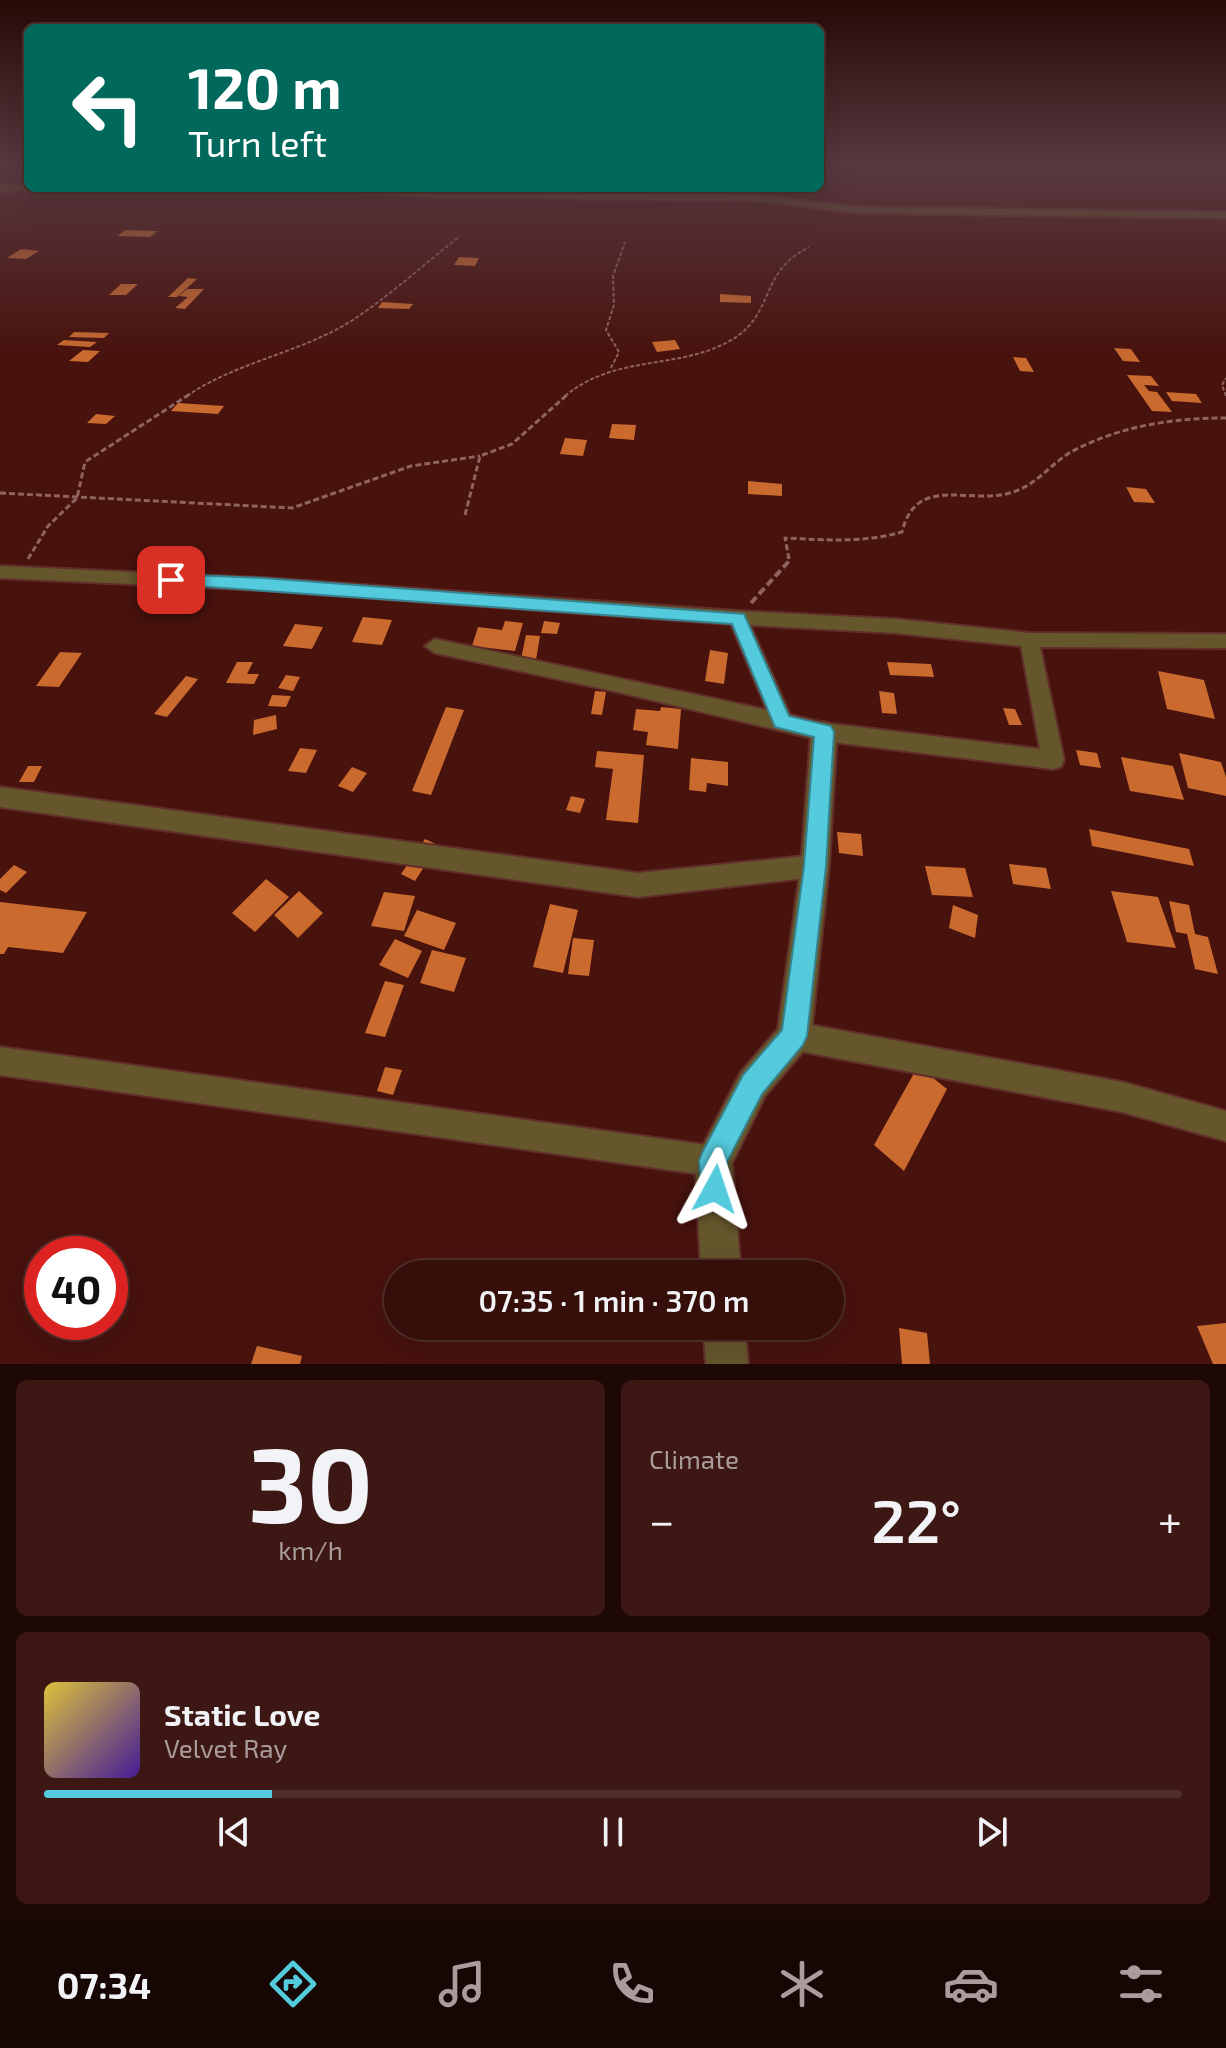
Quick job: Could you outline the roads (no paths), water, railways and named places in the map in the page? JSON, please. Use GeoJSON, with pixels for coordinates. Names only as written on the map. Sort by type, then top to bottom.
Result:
{"type":"FeatureCollection","features":[{"type":"Feature","properties":{"kind":"street"},"geometry":{"type":"LineString","coordinates":[[10,573],[263,584],[738,618],[896,626],[1029,640],[1226,641]]}},
{"type":"Feature","properties":{"kind":"street"},"geometry":{"type":"LineString","coordinates":[[738,618],[782,722]]}},
{"type":"Feature","properties":{"kind":"street"},"geometry":{"type":"LineString","coordinates":[[435,646],[824,732],[1053,760],[1029,640]]}},
{"type":"Feature","properties":{"kind":"street"},"geometry":{"type":"LineString","coordinates":[[720,1260],[713,1161],[753,1084],[794,1036],[815,866],[824,732]]}},
{"type":"Feature","properties":{"kind":"street"},"geometry":{"type":"LineString","coordinates":[[0,797],[638,885],[815,866]]}},
{"type":"Feature","properties":{"kind":"street"},"geometry":{"type":"LineString","coordinates":[[794,1036],[1122,1097],[1226,1126]]}},
{"type":"Feature","properties":{"kind":"street"},"geometry":{"type":"LineString","coordinates":[[0,1061],[713,1161]]}},
{"type":"Feature","properties":{"kind":"street"},"geometry":{"type":"LineString","coordinates":[[725,1340],[727,1364]]}}]}
